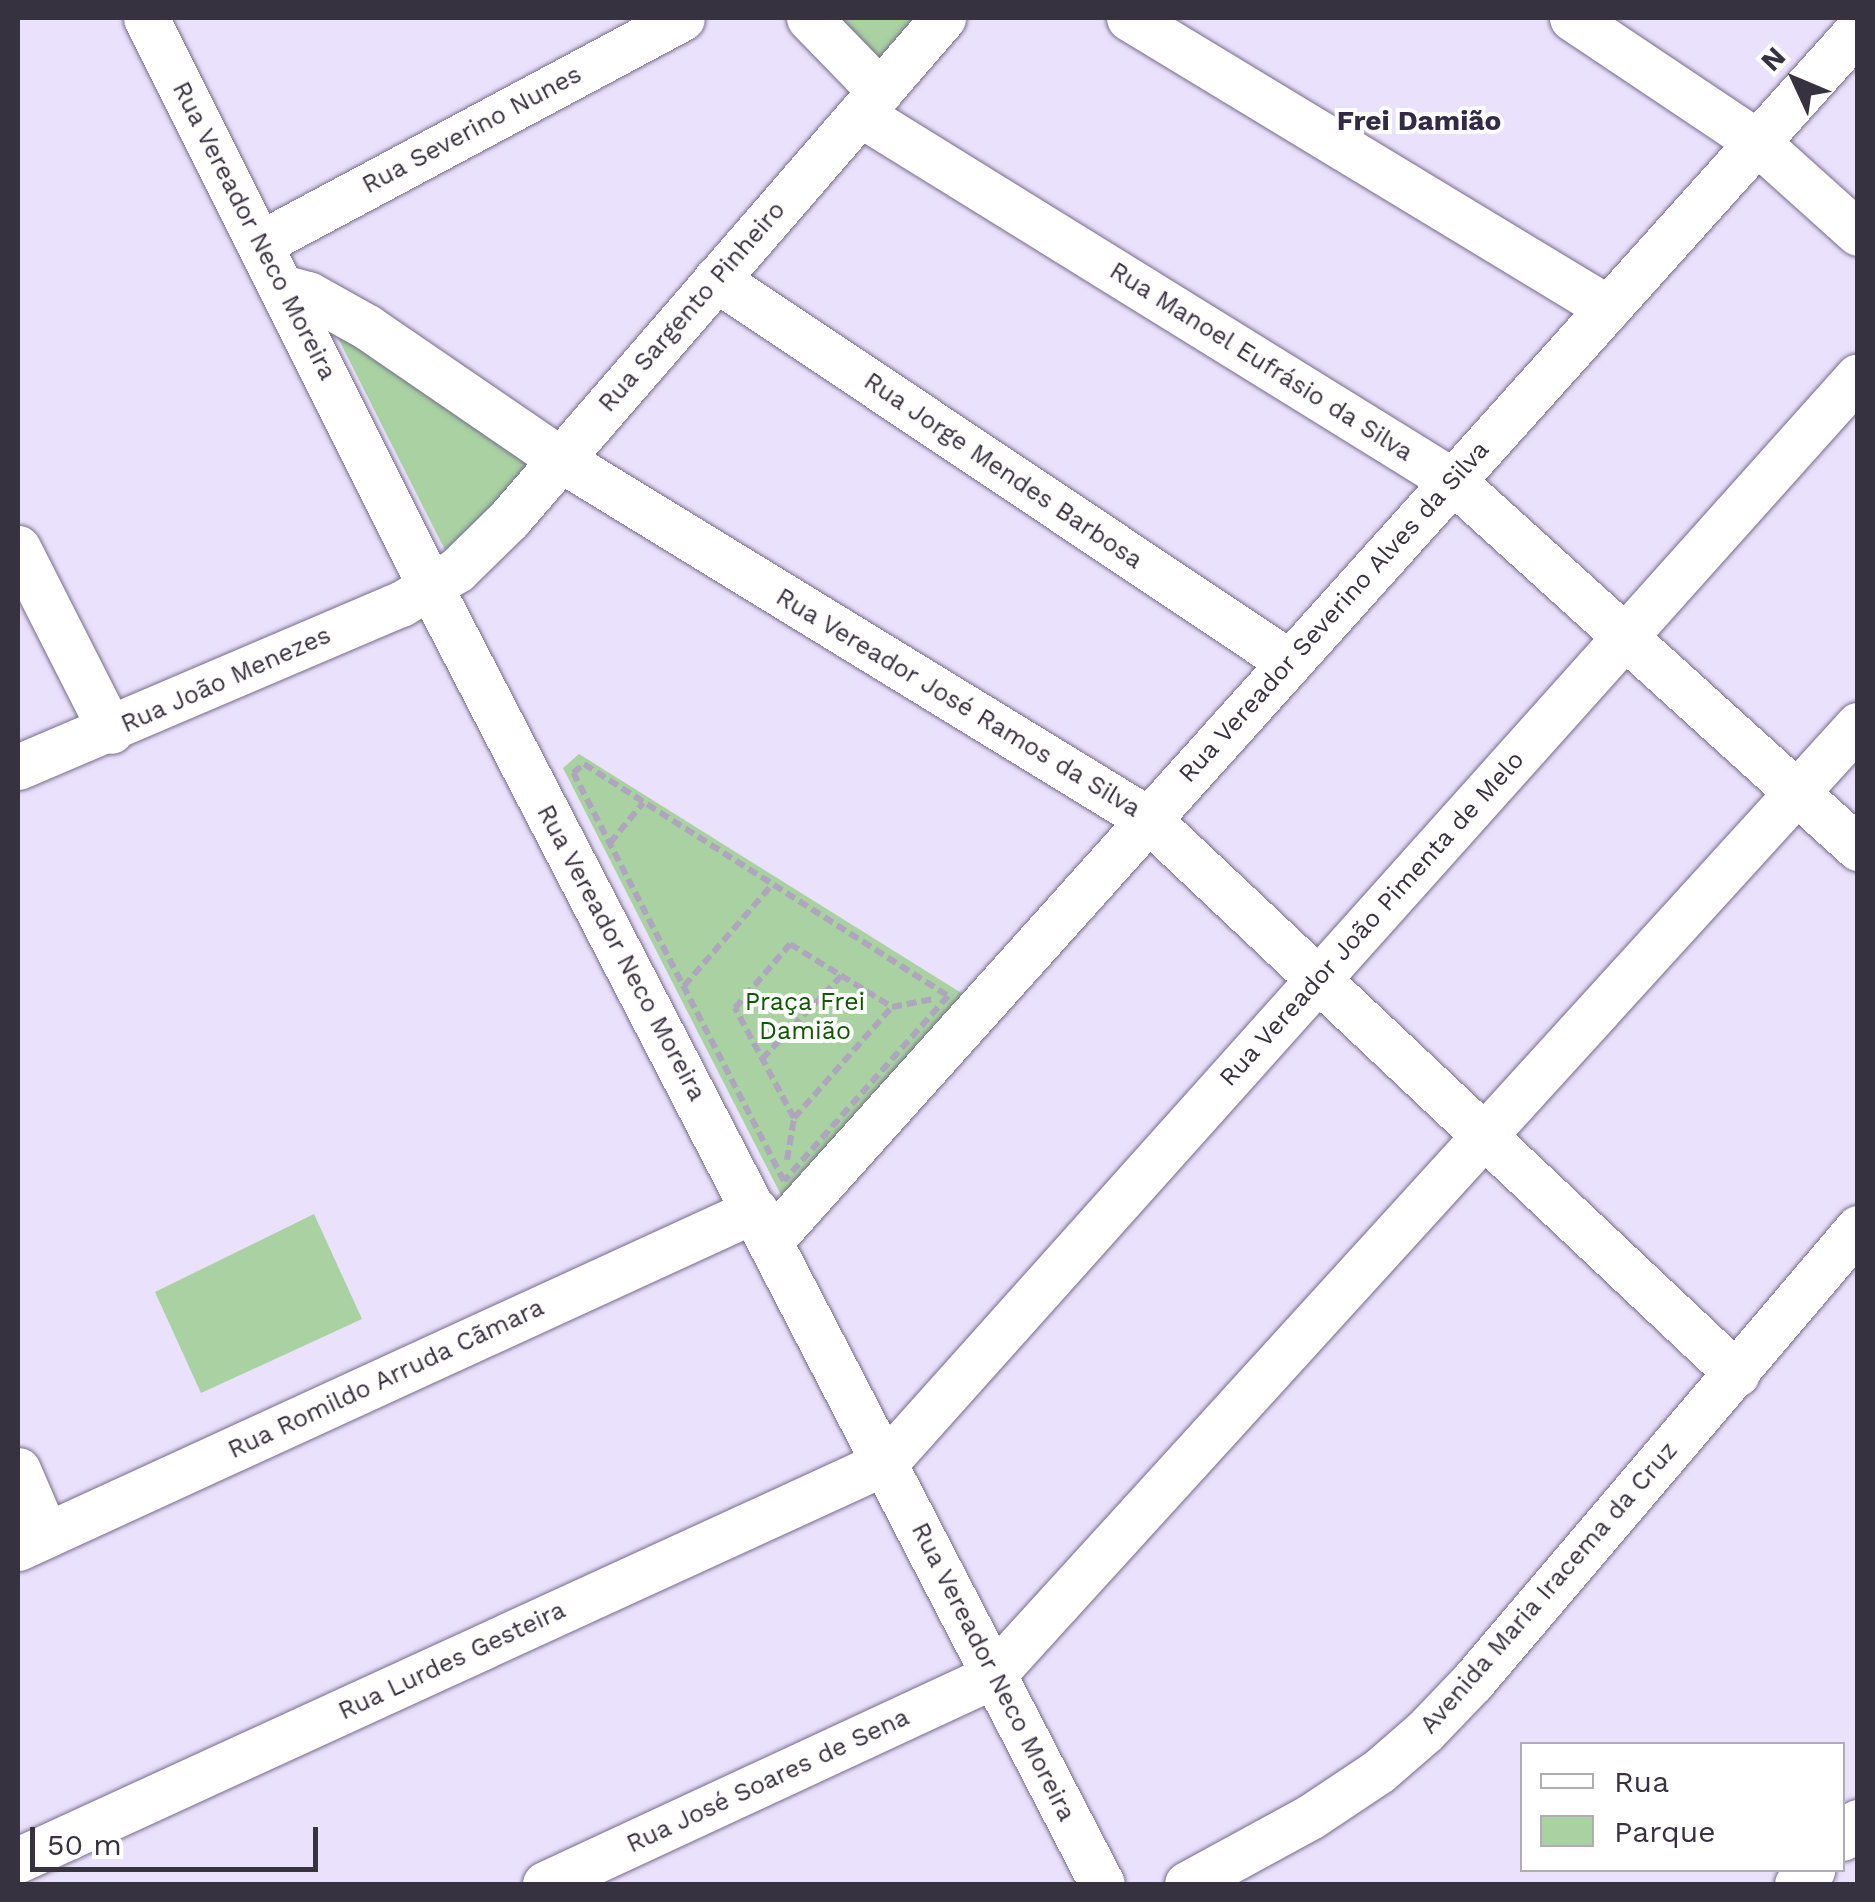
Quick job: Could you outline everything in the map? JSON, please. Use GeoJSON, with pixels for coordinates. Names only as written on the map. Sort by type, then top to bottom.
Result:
{"type":"FeatureCollection","features":[{"type":"Feature","properties":{"kind":"street","name":"Rua Vereador Neco Moreira"},"geometry":{"type":"LineString","coordinates":[[146,18],[285,288],[432,588],[770,1210],[991,1677],[1102,1884]]}},
{"type":"Feature","properties":{"kind":"street","name":"Rua Severino Nunes"},"geometry":{"type":"LineString","coordinates":[[261,243],[682,18]]}},
{"type":"Feature","properties":{"kind":"street","name":"Rua Manoel Eufrásio da Silva"},"geometry":{"type":"LineString","coordinates":[[809,18],[870,102],[1453,481],[1858,848]]}},
{"type":"Feature","properties":{"kind":"street","name":"Rua Sargento Pinheiro"},"geometry":{"type":"LineString","coordinates":[[432,588],[477,552],[560,460],[943,18]]}},
{"type":"Feature","properties":{"kind":"street"},"geometry":{"type":"LineString","coordinates":[[1129,18],[1608,308]]}},
{"type":"Feature","properties":{"kind":"street"},"geometry":{"type":"LineString","coordinates":[[1572,18],[1758,142],[1858,234]]}},
{"type":"Feature","properties":{"kind":"street","name":"Rua Vereador Severino Alves da Silva"},"geometry":{"type":"LineString","coordinates":[[770,1210],[1148,820],[1858,30]]}},
{"type":"Feature","properties":{"kind":"street","name":"Rua Jorge Mendes Barbosa"},"geometry":{"type":"LineString","coordinates":[[716,279],[1290,662]]}},
{"type":"Feature","properties":{"kind":"street","name":"Rua Vereador José Ramos da Silva"},"geometry":{"type":"LineString","coordinates":[[285,288],[308,294],[367,327],[560,460],[1148,820],[1736,1374]]}},
{"type":"Feature","properties":{"kind":"street","name":"Rua Vereador João Pimenta de Melo"},"geometry":{"type":"LineString","coordinates":[[886,1462],[1858,376]]}},
{"type":"Feature","properties":{"kind":"street"},"geometry":{"type":"LineString","coordinates":[[18,548],[111,731]]}},
{"type":"Feature","properties":{"kind":"street","name":"Rua João Menezes"},"geometry":{"type":"LineString","coordinates":[[18,767],[111,731],[432,588]]}},
{"type":"Feature","properties":{"kind":"street"},"geometry":{"type":"LineString","coordinates":[[991,1677],[1486,1138],[1858,725]]}},
{"type":"Feature","properties":{"kind":"street","name":"Rua Romildo Arruda Cãmara"},"geometry":{"type":"LineString","coordinates":[[32,1541],[770,1210]]}},
{"type":"Feature","properties":{"kind":"street","name":"Avenida Maria Iracema da Cruz"},"geometry":{"type":"LineString","coordinates":[[1187,1884],[1310,1816],[1380,1771],[1425,1731],[1858,1228]]}},
{"type":"Feature","properties":{"kind":"street","name":"Rua Lurdes Gesteira"},"geometry":{"type":"LineString","coordinates":[[18,1860],[886,1462]]}},
{"type":"Feature","properties":{"kind":"street"},"geometry":{"type":"LineString","coordinates":[[18,1470],[32,1541]]}},
{"type":"Feature","properties":{"kind":"street","name":"Rua José Soares de Sena"},"geometry":{"type":"LineString","coordinates":[[545,1884],[991,1677]]}},
{"type":"Feature","properties":{"kind":"path"},"geometry":{"type":"LineString","coordinates":[[770,1210],[683,986],[573,773],[584,764],[948,996]]}},
{"type":"Feature","properties":{"kind":"path"},"geometry":{"type":"LineString","coordinates":[[609,844],[644,802]]}},
{"type":"Feature","properties":{"kind":"path"},"geometry":{"type":"LineString","coordinates":[[683,986],[771,886]]}},
{"type":"Feature","properties":{"kind":"path"},"geometry":{"type":"LineString","coordinates":[[794,1118],[735,1008],[790,944],[892,1007]]}},
{"type":"Feature","properties":{"kind":"path"},"geometry":{"type":"LineString","coordinates":[[762,1059],[841,976]]}},
{"type":"Feature","properties":{"kind":"path"},"geometry":{"type":"LineString","coordinates":[[770,1210],[948,996]]}},
{"type":"Feature","properties":{"kind":"path"},"geometry":{"type":"LineString","coordinates":[[770,1210],[794,1118],[892,1007],[948,996]]}},
{"type":"Feature","properties":{"kind":"green space"},"geometry":{"type":"Polygon","coordinates":[[[830,18],[918,18],[876,67],[830,18]]]}},
{"type":"Feature","properties":{"kind":"green space"},"geometry":{"type":"Polygon","coordinates":[[[333,328],[539,459],[452,564],[333,328]]]}},
{"type":"Feature","properties":{"kind":"green space","name":"Praça Frei Damião"},"geometry":{"type":"Polygon","coordinates":[[[579,754],[963,994],[782,1197],[563,768],[579,754]]]}},
{"type":"Feature","properties":{"kind":"green space"},"geometry":{"type":"Polygon","coordinates":[[[314,1214],[362,1319],[201,1393],[155,1292],[314,1214]]]}},
{"type":"Feature","properties":{"kind":"district","name":"Frei Damião"},"geometry":{"type":"Point","coordinates":[1419,121]}}]}
